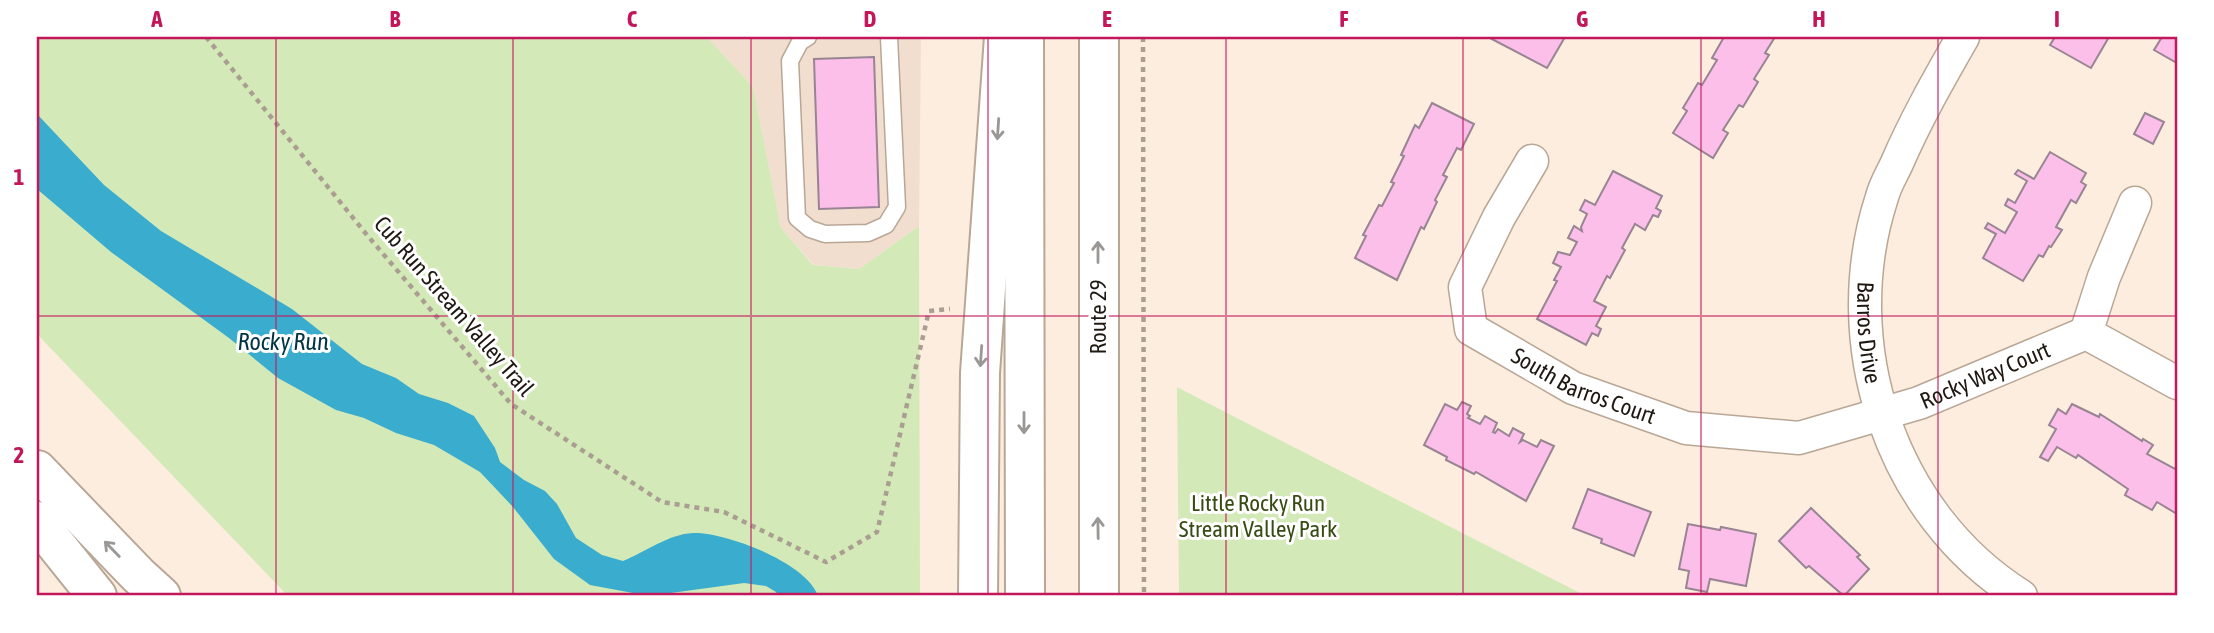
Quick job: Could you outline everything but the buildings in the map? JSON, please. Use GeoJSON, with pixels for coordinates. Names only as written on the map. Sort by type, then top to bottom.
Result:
{"type":"FeatureCollection","features":[{"type":"Feature","properties":{"kind":"main road"},"geometry":{"type":"LineString","coordinates":[[978,596],[980,373],[1004,37]]}},
{"type":"Feature","properties":{"kind":"main road"},"geometry":{"type":"LineString","coordinates":[[1024,37],[1024,596]]}},
{"type":"Feature","properties":{"kind":"main road","name":"Route 29"},"geometry":{"type":"LineString","coordinates":[[1099,37],[1099,596]]}},
{"type":"Feature","properties":{"kind":"main road"},"geometry":{"type":"LineString","coordinates":[[37,470],[161,596]]}},
{"type":"Feature","properties":{"kind":"main road"},"geometry":{"type":"LineString","coordinates":[[37,521],[97,596]]}},
{"type":"Feature","properties":{"kind":"street","name":"Barros Drive"},"geometry":{"type":"LineString","coordinates":[[1963,37],[1912,126],[1882,197],[1865,274],[1864,322],[1867,352],[1881,413],[1901,463],[1946,533],[1997,581],[2021,596]]}},
{"type":"Feature","properties":{"kind":"street","name":"South Barros Court"},"geometry":{"type":"LineString","coordinates":[[1532,161],[1499,217],[1465,287],[1471,329],[1573,388],[1685,428],[1799,438],[1881,413]]}},
{"type":"Feature","properties":{"kind":"street"},"geometry":{"type":"LineString","coordinates":[[2135,203],[2104,277],[2086,333],[2177,383]]}},
{"type":"Feature","properties":{"kind":"street","name":"Rocky Way Court"},"geometry":{"type":"LineString","coordinates":[[1881,413],[1919,403],[2086,333]]}},
{"type":"Feature","properties":{"kind":"lane"},"geometry":{"type":"LineString","coordinates":[[808,37],[800,42],[790,61],[797,218],[810,229],[825,234],[868,233],[886,225],[897,208],[889,37]]}},
{"type":"Feature","properties":{"kind":"path","name":"Cub Run Stream Valley Trail"},"geometry":{"type":"LineString","coordinates":[[206,37],[367,235],[511,404],[662,502],[724,512],[826,562],[877,532],[929,312],[962,308]]}},
{"type":"Feature","properties":{"kind":"path"},"geometry":{"type":"LineString","coordinates":[[1143,37],[1144,596]]}},
{"type":"Feature","properties":{"kind":"shaded area"},"geometry":{"type":"Polygon","coordinates":[[[707,37],[921,37],[919,226],[859,269],[814,265],[781,228],[753,87],[707,37]]]}},
{"type":"Feature","properties":{"kind":"green space"},"geometry":{"type":"Polygon","coordinates":[[[37,37],[707,37],[753,87],[781,228],[813,265],[859,269],[919,226],[920,596],[288,596],[37,334],[37,37]]]}},
{"type":"Feature","properties":{"kind":"green space","name":"Little Rocky Run Stream Valley Park"},"geometry":{"type":"Polygon","coordinates":[[[1177,387],[1231,415],[1586,596],[1179,596],[1177,387]]]}},
{"type":"Feature","properties":{"kind":"water","name":"Rocky Run"},"geometry":{"type":"Polygon","coordinates":[[[37,114],[104,185],[161,231],[292,309],[362,364],[396,378],[419,394],[448,403],[474,416],[495,448],[500,462],[524,480],[545,491],[557,504],[576,538],[602,555],[623,561],[684,534],[707,534],[744,544],[782,561],[811,584],[818,596],[778,596],[766,586],[744,583],[649,596],[590,585],[554,559],[513,507],[480,472],[434,445],[336,410],[278,378],[229,338],[111,252],[37,189],[37,114]]]}}]}
